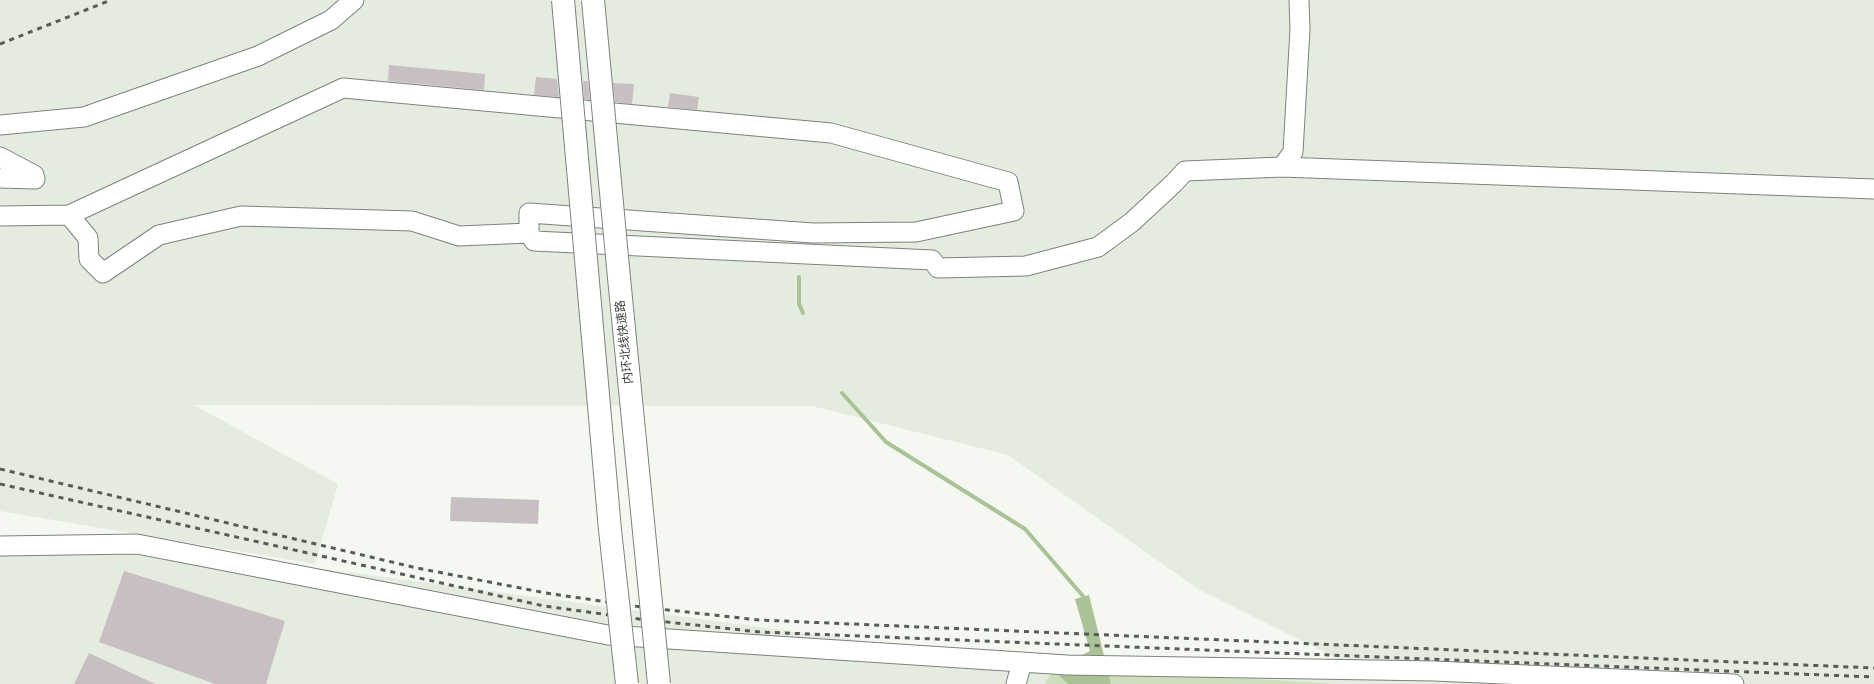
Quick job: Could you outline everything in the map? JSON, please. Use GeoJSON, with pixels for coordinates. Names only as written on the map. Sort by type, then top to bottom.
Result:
{"type":"FeatureCollection","features":[{"type":"Feature","properties":{"kind":"highway"},"geometry":{"type":"LineString","coordinates":[[562,0],[610,530],[627,684]]}},
{"type":"Feature","properties":{"kind":"highway","name":"内环北线快速路"},"geometry":{"type":"LineString","coordinates":[[593,0],[618,278],[659,684]]}},
{"type":"Feature","properties":{"kind":"street"},"geometry":{"type":"LineString","coordinates":[[0,125],[84,117],[91,115],[258,56],[331,20],[354,0]]}},
{"type":"Feature","properties":{"kind":"street"},"geometry":{"type":"LineString","coordinates":[[1282,167],[1293,152],[1300,29],[1299,0]]}},
{"type":"Feature","properties":{"kind":"street"},"geometry":{"type":"LineString","coordinates":[[0,216],[69,215],[343,88],[831,133],[1008,182],[1014,211],[916,232],[813,234],[529,213],[529,233],[534,241],[932,260],[938,268],[1026,266],[1098,247],[1132,222],[1174,183],[1185,170],[1282,167],[1874,189]]}},
{"type":"Feature","properties":{"kind":"street"},"geometry":{"type":"LineString","coordinates":[[0,157],[34,175],[35,178],[0,178]]}},
{"type":"Feature","properties":{"kind":"street"},"geometry":{"type":"LineString","coordinates":[[69,215],[88,238],[89,259],[103,273],[159,235],[241,216],[412,221],[459,236],[529,233]]}},
{"type":"Feature","properties":{"kind":"street"},"geometry":{"type":"LineString","coordinates":[[0,546],[137,544],[608,635],[1067,665],[1434,671],[1734,684]]}},
{"type":"Feature","properties":{"kind":"street"},"geometry":{"type":"LineString","coordinates":[[1016,684],[1022,662]]}},
{"type":"Feature","properties":{"kind":"shaded area"},"geometry":{"type":"Polygon","coordinates":[[[0,0],[1874,0],[1874,684],[0,684],[0,546],[137,544],[1022,662],[1364,672],[1198,589],[1008,455],[812,406],[194,405],[338,484],[315,564],[0,511],[0,0]]]}},
{"type":"Feature","properties":{"kind":"shaded area"},"geometry":{"type":"Polygon","coordinates":[[[1089,595],[1111,684],[1068,684],[1053,670],[1090,651],[1075,599],[1089,595]]]}},
{"type":"Feature","properties":{"kind":"shaded area"},"geometry":{"type":"Polygon","coordinates":[[[1107,669],[1333,684],[1111,684],[1107,669]]]}},
{"type":"Feature","properties":{"kind":"shaded area"},"geometry":{"type":"Polygon","coordinates":[[[1053,670],[1068,684],[1045,684],[1053,670]]]}},
{"type":"Feature","properties":{"kind":"building"},"geometry":{"type":"Polygon","coordinates":[[[389,65],[485,74],[484,90],[388,81],[389,65]]]}},
{"type":"Feature","properties":{"kind":"building"},"geometry":{"type":"Polygon","coordinates":[[[536,77],[557,79],[559,97],[534,95],[536,77]]]}},
{"type":"Feature","properties":{"kind":"building"},"geometry":{"type":"Polygon","coordinates":[[[583,81],[588,81],[590,100],[584,99],[583,81]]]}},
{"type":"Feature","properties":{"kind":"building"},"geometry":{"type":"Polygon","coordinates":[[[613,83],[634,84],[632,104],[615,102],[613,83]]]}},
{"type":"Feature","properties":{"kind":"building"},"geometry":{"type":"Polygon","coordinates":[[[670,93],[699,97],[697,110],[668,107],[670,93]]]}},
{"type":"Feature","properties":{"kind":"building"},"geometry":{"type":"Polygon","coordinates":[[[451,497],[539,500],[538,524],[450,521],[451,497]]]}},
{"type":"Feature","properties":{"kind":"building"},"geometry":{"type":"Polygon","coordinates":[[[124,571],[285,621],[266,684],[215,684],[99,642],[124,571]]]}},
{"type":"Feature","properties":{"kind":"building"},"geometry":{"type":"Polygon","coordinates":[[[89,653],[155,684],[74,684],[89,653]]]}},
{"type":"Feature","properties":{"kind":"waterway"},"geometry":{"type":"LineString","coordinates":[[799,277],[799,304],[803,313]]}},
{"type":"Feature","properties":{"kind":"waterway"},"geometry":{"type":"LineString","coordinates":[[842,393],[886,442],[1025,529],[1083,596],[1083,601]]}},
{"type":"Feature","properties":{"kind":"railway"},"geometry":{"type":"LineString","coordinates":[[0,44],[111,0]]}},
{"type":"Feature","properties":{"kind":"railway"},"geometry":{"type":"LineString","coordinates":[[0,469],[417,568],[546,593],[641,607],[759,620],[1874,668]]}},
{"type":"Feature","properties":{"kind":"railway"},"geometry":{"type":"LineString","coordinates":[[0,484],[544,606],[639,619],[760,632],[1874,677]]}}]}
